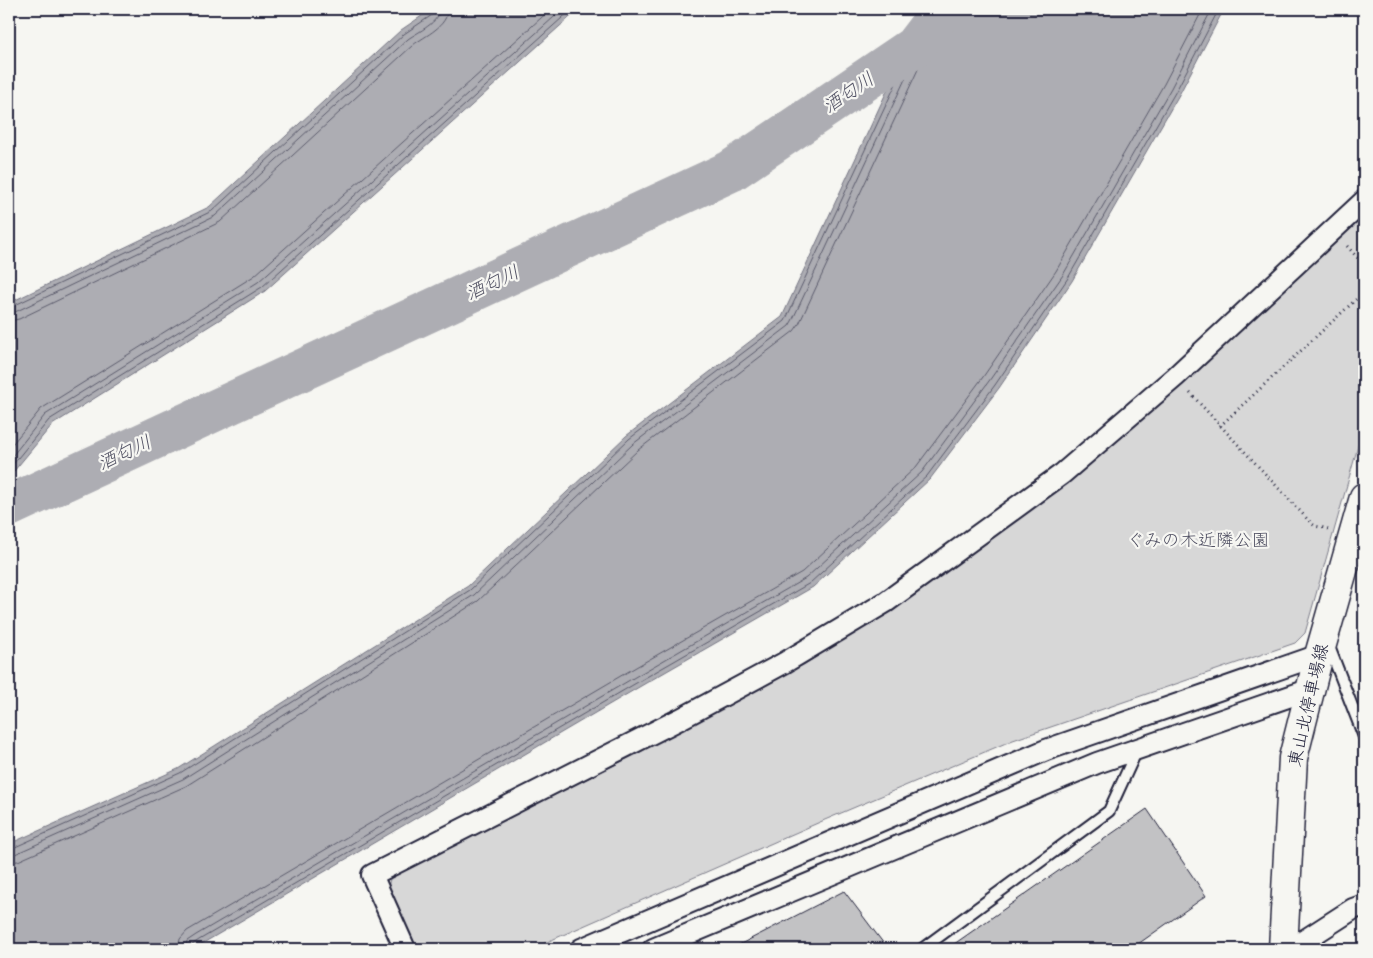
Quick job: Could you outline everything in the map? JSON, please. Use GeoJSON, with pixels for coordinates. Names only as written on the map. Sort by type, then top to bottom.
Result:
{"type":"FeatureCollection","features":[{"type":"Feature","properties":{"kind":"main road","name":"東山北停車場線"},"geometry":{"type":"LineString","coordinates":[[1283,949],[1293,758],[1364,497]]}},
{"type":"Feature","properties":{"kind":"street"},"geometry":{"type":"LineString","coordinates":[[405,949],[372,875],[680,719],[784,663],[886,602],[1062,474],[1174,377],[1364,201]]}},
{"type":"Feature","properties":{"kind":"street"},"geometry":{"type":"LineString","coordinates":[[581,949],[1046,750],[1322,646]]}},
{"type":"Feature","properties":{"kind":"street"},"geometry":{"type":"LineString","coordinates":[[653,949],[1097,763],[1311,689]]}},
{"type":"Feature","properties":{"kind":"street"},"geometry":{"type":"LineString","coordinates":[[1291,949],[1353,909],[1364,905]]}},
{"type":"Feature","properties":{"kind":"lane"},"geometry":{"type":"LineString","coordinates":[[1322,646],[1364,736]]}},
{"type":"Feature","properties":{"kind":"lane"},"geometry":{"type":"LineString","coordinates":[[922,949],[1109,811],[1137,749]]}},
{"type":"Feature","properties":{"kind":"path"},"geometry":{"type":"LineString","coordinates":[[1220,426],[1364,292]]}},
{"type":"Feature","properties":{"kind":"path"},"geometry":{"type":"LineString","coordinates":[[1174,377],[1311,523],[1315,526],[1354,535]]}},
{"type":"Feature","properties":{"kind":"green space","name":"ぐみの木近隣公園"},"geometry":{"type":"Polygon","coordinates":[[[1364,209],[1364,425],[1305,633],[1295,643],[1013,740],[820,822],[531,949],[413,949],[387,891],[391,875],[639,753],[721,704],[805,664],[917,591],[1104,451],[1364,209]]]}},
{"type":"Feature","properties":{"kind":"water"},"geometry":{"type":"Polygon","coordinates":[[[432,9],[579,9],[265,291],[52,425],[9,477],[9,303],[209,207],[401,30],[432,9]]]}},
{"type":"Feature","properties":{"kind":"water"},"geometry":{"type":"Polygon","coordinates":[[[925,9],[1224,9],[1180,93],[1072,281],[999,388],[930,479],[813,587],[193,949],[9,949],[9,844],[178,769],[468,586],[626,436],[782,317],[925,9]]]}},
{"type":"Feature","properties":{"kind":"building"},"geometry":{"type":"Polygon","coordinates":[[[1147,809],[1206,896],[1131,949],[947,949],[1147,809]]]}},
{"type":"Feature","properties":{"kind":"building"},"geometry":{"type":"Polygon","coordinates":[[[844,891],[886,949],[731,949],[844,891]]]}},
{"type":"Feature","properties":{"kind":"waterway","name":"酒匂川"},"geometry":{"type":"LineString","coordinates":[[9,506],[731,171],[914,47],[943,9]]}}]}
